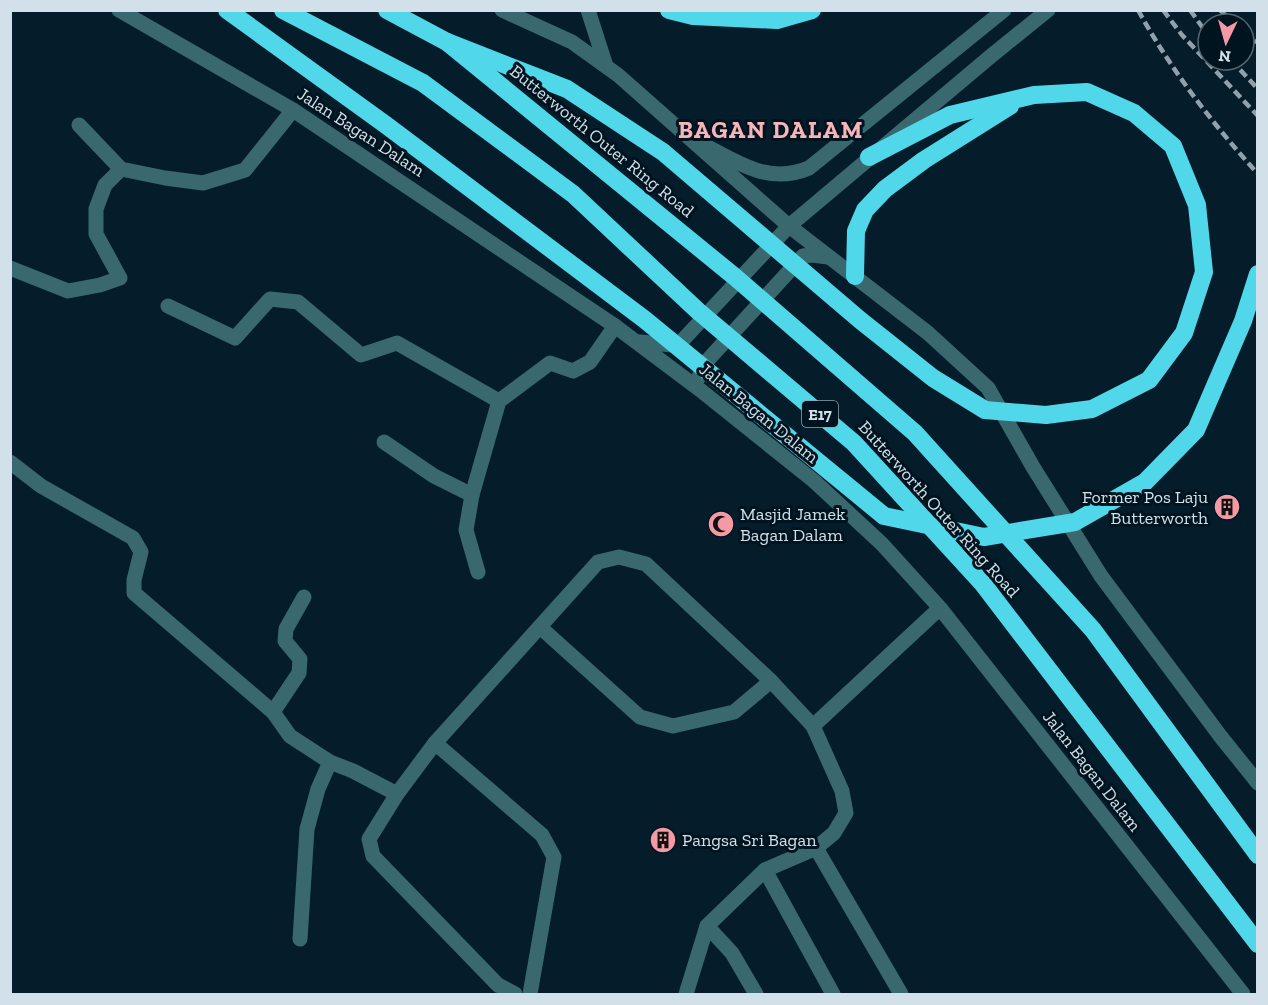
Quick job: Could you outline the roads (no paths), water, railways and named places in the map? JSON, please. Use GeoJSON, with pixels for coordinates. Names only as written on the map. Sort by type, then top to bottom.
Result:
{"type":"FeatureCollection","features":[{"type":"Feature","properties":{"kind":"highway"},"geometry":{"type":"LineString","coordinates":[[227,10],[386,125],[644,319],[884,516],[984,537],[1075,522],[1145,482],[1196,430],[1243,321],[1257,274]]}},
{"type":"Feature","properties":{"kind":"highway","name":"Butterworth Outer Ring Road"},"geometry":{"type":"LineString","coordinates":[[283,10],[423,83],[573,194],[698,311],[854,442],[983,584],[1253,939]]}},
{"type":"Feature","properties":{"kind":"highway","name":"Butterworth Outer Ring Road"},"geometry":{"type":"LineString","coordinates":[[387,10],[447,42],[735,277],[915,433],[1093,630],[1257,855]]}},
{"type":"Feature","properties":{"kind":"highway"},"geometry":{"type":"LineString","coordinates":[[669,10],[693,15],[777,20],[812,10]]}},
{"type":"Feature","properties":{"kind":"highway"},"geometry":{"type":"LineString","coordinates":[[447,42],[567,89],[663,152],[860,320],[933,378],[985,410],[1046,415],[1092,409],[1149,380],[1184,333],[1204,272],[1197,205],[1173,146],[1134,112],[1087,92],[1034,95],[950,115],[870,157]]}},
{"type":"Feature","properties":{"kind":"highway"},"geometry":{"type":"LineString","coordinates":[[855,276],[856,231],[865,210],[885,189],[924,160],[1004,109],[1034,95]]}},
{"type":"Feature","properties":{"kind":"street","name":"Jalan Bagan Dalam"},"geometry":{"type":"LineString","coordinates":[[119,10],[293,110],[615,326],[699,388],[814,481],[882,544],[940,608],[1243,994]]}},
{"type":"Feature","properties":{"kind":"street"},"geometry":{"type":"LineString","coordinates":[[502,10],[572,42],[606,66],[789,226],[928,333],[988,388],[1033,467],[1101,576],[1257,783]]}},
{"type":"Feature","properties":{"kind":"street"},"geometry":{"type":"LineString","coordinates":[[588,10],[606,66]]}},
{"type":"Feature","properties":{"kind":"street"},"geometry":{"type":"LineString","coordinates":[[684,134],[760,172],[773,175],[798,173],[809,168],[1004,10]]}},
{"type":"Feature","properties":{"kind":"street"},"geometry":{"type":"LineString","coordinates":[[636,341],[660,345],[681,342],[789,226],[1048,10]]}},
{"type":"Feature","properties":{"kind":"street"},"geometry":{"type":"LineString","coordinates":[[79,125],[121,169],[203,183],[245,170],[293,110]]}},
{"type":"Feature","properties":{"kind":"street"},"geometry":{"type":"LineString","coordinates":[[10,268],[68,291],[100,285],[120,278],[96,234],[96,208],[105,185],[121,169]]}},
{"type":"Feature","properties":{"kind":"street"},"geometry":{"type":"LineString","coordinates":[[766,206],[777,240]]}},
{"type":"Feature","properties":{"kind":"street"},"geometry":{"type":"LineString","coordinates":[[699,388],[699,377],[706,363],[803,256],[828,257]]}},
{"type":"Feature","properties":{"kind":"street"},"geometry":{"type":"LineString","coordinates":[[168,306],[235,338],[270,299],[297,302],[361,355],[397,343],[499,402]]}},
{"type":"Feature","properties":{"kind":"street"},"geometry":{"type":"LineString","coordinates":[[478,572],[466,530],[472,495],[499,402],[550,363],[573,371],[590,362],[615,326]]}},
{"type":"Feature","properties":{"kind":"street"},"geometry":{"type":"LineString","coordinates":[[384,442],[434,476],[472,495]]}},
{"type":"Feature","properties":{"kind":"street"},"geometry":{"type":"LineString","coordinates":[[10,462],[41,486],[134,538],[141,552],[134,580],[134,593],[273,712],[291,736],[330,762],[397,794]]}},
{"type":"Feature","properties":{"kind":"street"},"geometry":{"type":"LineString","coordinates":[[515,994],[498,985],[373,856],[369,839],[397,794],[435,742],[598,562],[619,557],[646,564],[771,681],[813,726],[842,791],[846,813],[834,833],[816,848],[765,870],[707,926],[686,994]]}},
{"type":"Feature","properties":{"kind":"street"},"geometry":{"type":"LineString","coordinates":[[273,712],[299,673],[300,659],[285,641],[286,629],[304,597]]}},
{"type":"Feature","properties":{"kind":"street"},"geometry":{"type":"LineString","coordinates":[[813,726],[940,608]]}},
{"type":"Feature","properties":{"kind":"street"},"geometry":{"type":"LineString","coordinates":[[540,627],[640,717],[673,726],[734,712],[771,681]]}},
{"type":"Feature","properties":{"kind":"street"},"geometry":{"type":"LineString","coordinates":[[435,742],[542,835],[554,857],[530,994]]}},
{"type":"Feature","properties":{"kind":"street"},"geometry":{"type":"LineString","coordinates":[[300,939],[307,829],[318,789],[330,762]]}},
{"type":"Feature","properties":{"kind":"street"},"geometry":{"type":"LineString","coordinates":[[816,848],[901,994]]}},
{"type":"Feature","properties":{"kind":"street"},"geometry":{"type":"LineString","coordinates":[[765,870],[833,994]]}},
{"type":"Feature","properties":{"kind":"street"},"geometry":{"type":"LineString","coordinates":[[707,926],[732,952],[756,994]]}},
{"type":"Feature","properties":{"kind":"railway"},"geometry":{"type":"LineString","coordinates":[[1138,10],[1164,54],[1193,95],[1258,174]]}},
{"type":"Feature","properties":{"kind":"railway"},"geometry":{"type":"LineString","coordinates":[[1163,10],[1182,35],[1258,116]]}},
{"type":"Feature","properties":{"kind":"railway"},"geometry":{"type":"LineString","coordinates":[[1190,10],[1196,18]]}},
{"type":"Feature","properties":{"kind":"railway"},"geometry":{"type":"LineString","coordinates":[[1242,72],[1258,89]]}},
{"type":"Feature","properties":{"kind":"place","name":"Former Pos Laju Butterworth"},"geometry":{"type":"Point","coordinates":[1227,507]}},
{"type":"Feature","properties":{"kind":"place","name":"Masjid Jamek Bagan Dalam"},"geometry":{"type":"Point","coordinates":[721,524]}},
{"type":"Feature","properties":{"kind":"place","name":"Pangsa Sri Bagan"},"geometry":{"type":"Point","coordinates":[663,840]}},
{"type":"Feature","properties":{"kind":"district","name":"BAGAN DALAM"},"geometry":{"type":"Point","coordinates":[771,129]}}]}
